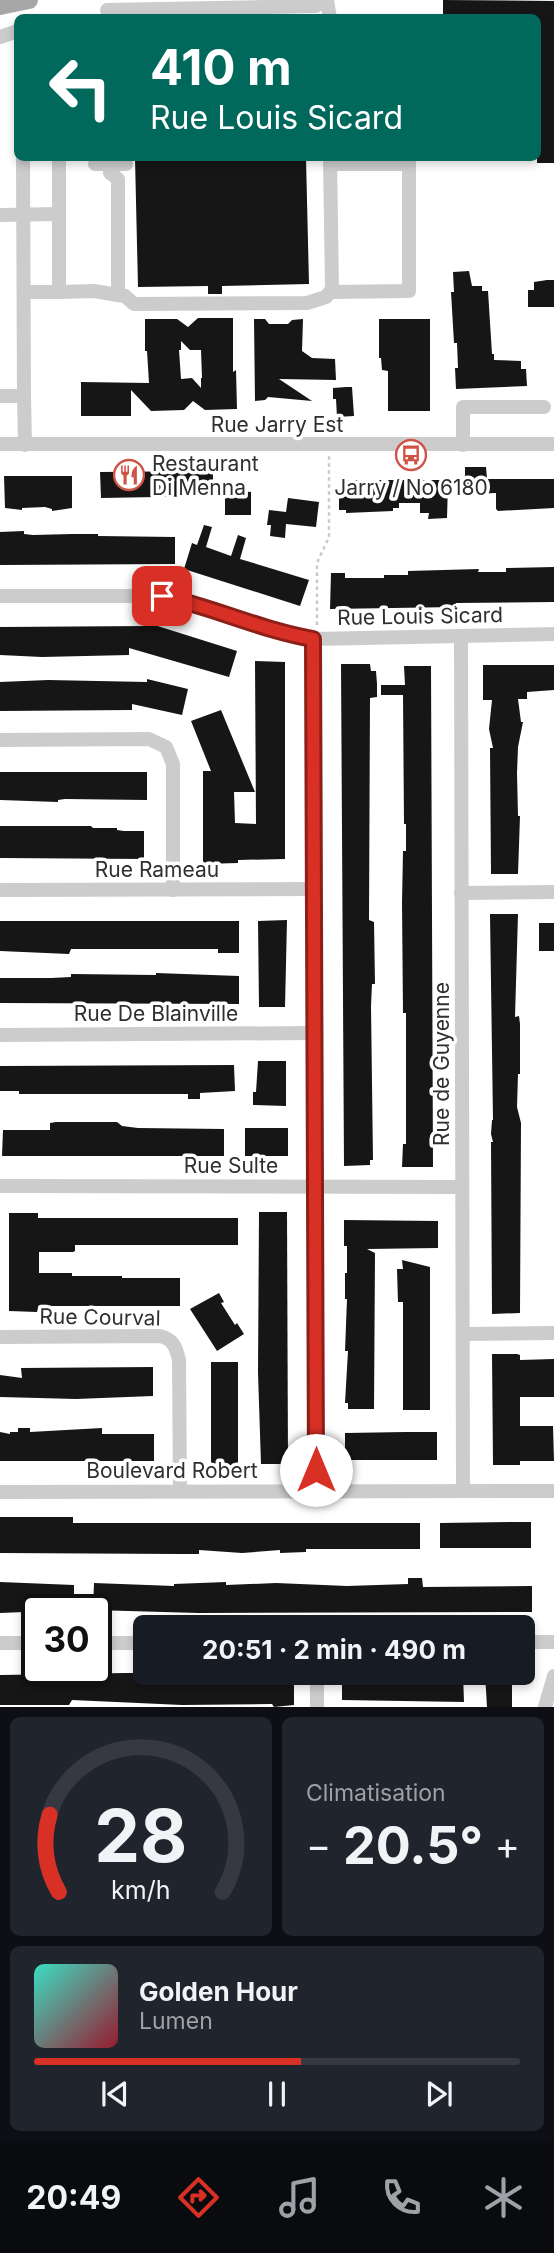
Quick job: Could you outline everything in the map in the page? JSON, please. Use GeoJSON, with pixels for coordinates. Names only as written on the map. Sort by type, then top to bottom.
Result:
{"type":"FeatureCollection","features":[{"type":"Feature","properties":{"kind":"main road"},"geometry":{"type":"LineString","coordinates":[[0,6],[29,0]]}},
{"type":"Feature","properties":{"kind":"street"},"geometry":{"type":"LineString","coordinates":[[107,9],[315,6],[327,0]]}},
{"type":"Feature","properties":{"kind":"street"},"geometry":{"type":"LineString","coordinates":[[23,161],[25,445]]}},
{"type":"Feature","properties":{"kind":"street"},"geometry":{"type":"LineString","coordinates":[[58,161],[59,292]]}},
{"type":"Feature","properties":{"kind":"street"},"geometry":{"type":"LineString","coordinates":[[24,292],[94,292],[125,296],[134,304],[317,302],[331,292],[330,161]]}},
{"type":"Feature","properties":{"kind":"street"},"geometry":{"type":"LineString","coordinates":[[331,292],[409,291],[409,161]]}},
{"type":"Feature","properties":{"kind":"street"},"geometry":{"type":"LineString","coordinates":[[110,162],[110,173],[118,179],[118,295]]}},
{"type":"Feature","properties":{"kind":"street"},"geometry":{"type":"LineString","coordinates":[[0,215],[59,214]]}},
{"type":"Feature","properties":{"kind":"street"},"geometry":{"type":"LineString","coordinates":[[0,396],[24,396]]}},
{"type":"Feature","properties":{"kind":"street"},"geometry":{"type":"LineString","coordinates":[[463,445],[463,407],[544,407]]}},
{"type":"Feature","properties":{"kind":"street","name":"Rue Jarry Est"},"geometry":{"type":"LineString","coordinates":[[0,444],[554,444]]}},
{"type":"Feature","properties":{"kind":"street","name":"Rue Louis Sicard"},"geometry":{"type":"LineString","coordinates":[[0,596],[162,596],[187,601],[288,635],[315,639],[554,634]]}},
{"type":"Feature","properties":{"kind":"street","name":"Rue de Guyenne"},"geometry":{"type":"LineString","coordinates":[[461,636],[463,1492]]}},
{"type":"Feature","properties":{"kind":"street"},"geometry":{"type":"LineString","coordinates":[[315,639],[315,1491]]}},
{"type":"Feature","properties":{"kind":"street"},"geometry":{"type":"LineString","coordinates":[[0,740],[149,739],[166,747],[173,764],[173,890]]}},
{"type":"Feature","properties":{"kind":"street","name":"Rue Rameau"},"geometry":{"type":"LineString","coordinates":[[0,890],[314,889]]}},
{"type":"Feature","properties":{"kind":"street"},"geometry":{"type":"LineString","coordinates":[[461,893],[554,892]]}},
{"type":"Feature","properties":{"kind":"street","name":"Rue De Blainville"},"geometry":{"type":"LineString","coordinates":[[0,1035],[313,1033]]}},
{"type":"Feature","properties":{"kind":"street","name":"Rue Sulte"},"geometry":{"type":"LineString","coordinates":[[0,1186],[462,1187]]}},
{"type":"Feature","properties":{"kind":"street"},"geometry":{"type":"LineString","coordinates":[[463,1334],[554,1333]]}},
{"type":"Feature","properties":{"kind":"street","name":"Rue Courval"},"geometry":{"type":"LineString","coordinates":[[0,1337],[169,1338],[179,1360],[180,1492]]}},
{"type":"Feature","properties":{"kind":"street","name":"Boulevard Robert"},"geometry":{"type":"LineString","coordinates":[[0,1492],[554,1491]]}},
{"type":"Feature","properties":{"kind":"street"},"geometry":{"type":"LineString","coordinates":[[535,1642],[554,1642]]}},
{"type":"Feature","properties":{"kind":"street"},"geometry":{"type":"LineString","coordinates":[[0,1643],[21,1643]]}},
{"type":"Feature","properties":{"kind":"street"},"geometry":{"type":"LineString","coordinates":[[112,1643],[133,1643]]}},
{"type":"Feature","properties":{"kind":"street"},"geometry":{"type":"LineString","coordinates":[[545,1707],[554,1676]]}},
{"type":"Feature","properties":{"kind":"street"},"geometry":{"type":"LineString","coordinates":[[317,1685],[317,1707]]}},
{"type":"Feature","properties":{"kind":"path"},"geometry":{"type":"LineString","coordinates":[[315,639],[317,563],[329,537],[329,444]]}},
{"type":"Feature","properties":{"kind":"building"},"geometry":{"type":"Polygon","coordinates":[[[443,0],[554,1],[554,163],[537,163],[541,161],[541,14],[443,14],[443,0]]]}},
{"type":"Feature","properties":{"kind":"building"},"geometry":{"type":"Polygon","coordinates":[[[135,161],[306,161],[309,284],[222,286],[222,294],[208,294],[208,286],[138,287],[135,161]]]}},
{"type":"Feature","properties":{"kind":"building"},"geometry":{"type":"Polygon","coordinates":[[[469,271],[472,286],[482,286],[482,291],[488,291],[494,360],[521,361],[521,369],[526,369],[527,386],[456,389],[455,368],[458,368],[451,292],[454,292],[453,272],[469,271]]]}},
{"type":"Feature","properties":{"kind":"building"},"geometry":{"type":"Polygon","coordinates":[[[554,280],[554,307],[528,307],[528,290],[534,290],[534,282],[554,280]]]}},
{"type":"Feature","properties":{"kind":"building"},"geometry":{"type":"Polygon","coordinates":[[[198,318],[233,318],[233,372],[236,370],[237,409],[205,410],[193,401],[184,410],[151,411],[131,390],[131,416],[81,416],[81,382],[149,383],[145,319],[177,319],[188,327],[198,318]],[[181,341],[181,379],[192,378],[201,388],[201,350],[190,350],[181,341]]]}},
{"type":"Feature","properties":{"kind":"building"},"geometry":{"type":"Polygon","coordinates":[[[254,319],[265,319],[269,324],[288,324],[292,320],[303,319],[302,351],[312,358],[335,359],[336,380],[279,379],[312,401],[268,397],[255,401],[254,319]]]}},
{"type":"Feature","properties":{"kind":"building"},"geometry":{"type":"Polygon","coordinates":[[[379,319],[430,319],[430,411],[388,411],[388,371],[382,370],[379,358],[379,319]]]}},
{"type":"Feature","properties":{"kind":"building"},"geometry":{"type":"Polygon","coordinates":[[[352,387],[354,416],[337,417],[333,388],[352,387]]]}},
{"type":"Feature","properties":{"kind":"building"},"geometry":{"type":"Polygon","coordinates":[[[465,467],[486,467],[487,479],[554,479],[554,508],[498,511],[496,493],[471,494],[471,490],[465,490],[465,467]]]}},
{"type":"Feature","properties":{"kind":"building"},"geometry":{"type":"Polygon","coordinates":[[[213,471],[213,496],[101,498],[100,472],[213,471]]]}},
{"type":"Feature","properties":{"kind":"building"},"geometry":{"type":"Polygon","coordinates":[[[4,476],[72,476],[72,508],[52,511],[45,507],[22,510],[5,508],[4,476]]]}},
{"type":"Feature","properties":{"kind":"building"},"geometry":{"type":"Polygon","coordinates":[[[339,480],[445,480],[448,484],[447,518],[428,519],[429,513],[420,513],[420,503],[399,503],[399,508],[393,508],[393,511],[346,513],[346,510],[339,510],[339,480]]]}},
{"type":"Feature","properties":{"kind":"building"},"geometry":{"type":"Polygon","coordinates":[[[225,492],[251,492],[251,515],[225,515],[225,492]]]}},
{"type":"Feature","properties":{"kind":"building"},"geometry":{"type":"Polygon","coordinates":[[[288,498],[319,502],[316,527],[286,524],[285,538],[270,536],[271,525],[267,525],[269,510],[286,512],[288,498]]]}},
{"type":"Feature","properties":{"kind":"building"},"geometry":{"type":"Polygon","coordinates":[[[204,525],[212,527],[206,547],[231,556],[238,535],[246,538],[240,559],[309,580],[300,606],[184,569],[192,543],[197,545],[204,525]]]}},
{"type":"Feature","properties":{"kind":"building"},"geometry":{"type":"Polygon","coordinates":[[[24,531],[24,534],[33,535],[175,537],[175,564],[0,565],[0,532],[24,531]]]}},
{"type":"Feature","properties":{"kind":"building"},"geometry":{"type":"Polygon","coordinates":[[[554,567],[554,602],[330,609],[331,573],[345,573],[345,578],[384,578],[384,575],[408,575],[408,571],[479,569],[478,572],[506,572],[506,568],[554,567]]]}},
{"type":"Feature","properties":{"kind":"building"},"geometry":{"type":"Polygon","coordinates":[[[148,623],[237,651],[229,677],[129,648],[129,655],[0,655],[0,627],[147,626],[148,623]]]}},
{"type":"Feature","properties":{"kind":"building"},"geometry":{"type":"Polygon","coordinates":[[[255,661],[285,662],[285,859],[203,864],[203,771],[211,771],[191,721],[221,710],[255,792],[234,792],[235,823],[256,824],[255,661]]]}},
{"type":"Feature","properties":{"kind":"building"},"geometry":{"type":"Polygon","coordinates":[[[341,664],[370,664],[371,671],[376,671],[377,684],[377,697],[370,698],[369,920],[374,922],[375,984],[372,984],[371,1006],[373,1160],[370,1160],[370,1165],[344,1166],[341,664]]]}},
{"type":"Feature","properties":{"kind":"building"},"geometry":{"type":"Polygon","coordinates":[[[483,665],[554,665],[554,690],[527,692],[527,699],[518,699],[523,722],[517,773],[520,816],[518,874],[491,874],[490,748],[493,748],[489,729],[492,700],[483,700],[483,665]]]}},
{"type":"Feature","properties":{"kind":"building"},"geometry":{"type":"Polygon","coordinates":[[[404,666],[431,666],[433,1167],[402,1167],[403,1144],[406,1144],[406,1013],[403,1013],[402,903],[403,851],[406,851],[403,695],[381,695],[381,685],[405,685],[404,666]]]}},
{"type":"Feature","properties":{"kind":"building"},"geometry":{"type":"Polygon","coordinates":[[[147,679],[188,689],[182,715],[132,704],[132,710],[0,711],[0,682],[147,682],[147,679]]]}},
{"type":"Feature","properties":{"kind":"building"},"geometry":{"type":"Polygon","coordinates":[[[0,772],[147,772],[147,800],[0,800],[0,772]]]}},
{"type":"Feature","properties":{"kind":"building"},"geometry":{"type":"Polygon","coordinates":[[[0,826],[91,826],[144,831],[144,859],[0,858],[0,826]]]}},
{"type":"Feature","properties":{"kind":"building"},"geometry":{"type":"Polygon","coordinates":[[[490,914],[518,914],[515,1017],[519,1016],[520,1024],[517,1107],[521,1123],[520,1313],[492,1314],[490,914]]]}},
{"type":"Feature","properties":{"kind":"building"},"geometry":{"type":"Polygon","coordinates":[[[287,920],[285,1007],[259,1007],[258,921],[287,920]]]}},
{"type":"Feature","properties":{"kind":"building"},"geometry":{"type":"Polygon","coordinates":[[[0,921],[239,921],[239,953],[218,953],[218,949],[71,949],[69,954],[0,951],[0,921]]]}},
{"type":"Feature","properties":{"kind":"building"},"geometry":{"type":"Polygon","coordinates":[[[539,923],[554,923],[554,951],[539,951],[539,923]]]}},
{"type":"Feature","properties":{"kind":"building"},"geometry":{"type":"Polygon","coordinates":[[[156,973],[239,976],[239,1004],[0,1003],[0,978],[156,973]]]}},
{"type":"Feature","properties":{"kind":"building"},"geometry":{"type":"Polygon","coordinates":[[[258,1061],[286,1061],[286,1106],[253,1105],[258,1061]]]}},
{"type":"Feature","properties":{"kind":"building"},"geometry":{"type":"Polygon","coordinates":[[[234,1065],[235,1091],[200,1093],[200,1099],[188,1099],[188,1094],[19,1094],[19,1091],[0,1091],[0,1066],[234,1065]]]}},
{"type":"Feature","properties":{"kind":"building"},"geometry":{"type":"Polygon","coordinates":[[[117,1122],[122,1126],[138,1128],[224,1129],[224,1156],[2,1156],[3,1130],[50,1130],[50,1123],[117,1122]]]}},
{"type":"Feature","properties":{"kind":"building"},"geometry":{"type":"Polygon","coordinates":[[[245,1128],[288,1128],[288,1156],[245,1156],[245,1128]]]}},
{"type":"Feature","properties":{"kind":"building"},"geometry":{"type":"Polygon","coordinates":[[[259,1212],[287,1212],[288,1464],[261,1464],[258,1373],[259,1212]]]}},
{"type":"Feature","properties":{"kind":"building"},"geometry":{"type":"Polygon","coordinates":[[[9,1213],[38,1213],[38,1218],[238,1218],[238,1245],[75,1245],[73,1252],[39,1252],[39,1273],[180,1278],[180,1306],[39,1306],[37,1312],[9,1311],[9,1213]]]}},
{"type":"Feature","properties":{"kind":"building"},"geometry":{"type":"Polygon","coordinates":[[[344,1220],[438,1221],[438,1248],[367,1249],[375,1253],[374,1409],[348,1409],[348,1403],[345,1403],[348,1351],[345,1351],[347,1246],[344,1246],[344,1220]]]}},
{"type":"Feature","properties":{"kind":"building"},"geometry":{"type":"Polygon","coordinates":[[[402,1260],[430,1267],[430,1410],[403,1410],[403,1302],[398,1302],[397,1269],[403,1269],[402,1260]]]}},
{"type":"Feature","properties":{"kind":"building"},"geometry":{"type":"Polygon","coordinates":[[[219,1293],[224,1302],[221,1303],[244,1334],[217,1351],[190,1309],[219,1293]]]}},
{"type":"Feature","properties":{"kind":"building"},"geometry":{"type":"Polygon","coordinates":[[[492,1354],[517,1354],[520,1355],[520,1360],[554,1359],[554,1397],[520,1397],[520,1426],[553,1426],[554,1461],[520,1461],[520,1465],[493,1465],[492,1354]]]}},
{"type":"Feature","properties":{"kind":"building"},"geometry":{"type":"Polygon","coordinates":[[[211,1362],[238,1362],[238,1467],[211,1467],[211,1362]]]}},
{"type":"Feature","properties":{"kind":"building"},"geometry":{"type":"Polygon","coordinates":[[[153,1367],[153,1396],[76,1399],[0,1397],[0,1375],[22,1378],[21,1368],[153,1367]]]}},
{"type":"Feature","properties":{"kind":"building"},"geometry":{"type":"Polygon","coordinates":[[[18,1428],[30,1428],[30,1432],[102,1428],[102,1434],[154,1434],[154,1461],[0,1461],[0,1432],[10,1434],[18,1432],[18,1428]]]}},
{"type":"Feature","properties":{"kind":"building"},"geometry":{"type":"Polygon","coordinates":[[[437,1432],[437,1460],[345,1460],[345,1433],[437,1432]]]}},
{"type":"Feature","properties":{"kind":"building"},"geometry":{"type":"Polygon","coordinates":[[[0,1517],[73,1517],[73,1523],[420,1523],[420,1549],[306,1549],[306,1552],[280,1553],[280,1550],[242,1553],[199,1550],[199,1554],[0,1553],[0,1517]]]}},
{"type":"Feature","properties":{"kind":"building"},"geometry":{"type":"Polygon","coordinates":[[[531,1522],[531,1548],[440,1548],[440,1523],[531,1522]]]}},
{"type":"Feature","properties":{"kind":"building"},"geometry":{"type":"Polygon","coordinates":[[[408,1578],[422,1578],[423,1587],[532,1586],[532,1612],[199,1613],[112,1611],[112,1594],[94,1594],[94,1583],[174,1586],[226,1582],[226,1585],[408,1584],[408,1578]]]}},
{"type":"Feature","properties":{"kind":"building"},"geometry":{"type":"Polygon","coordinates":[[[0,1582],[74,1585],[74,1594],[21,1594],[21,1612],[0,1613],[0,1582]]]}},
{"type":"Feature","properties":{"kind":"building"},"geometry":{"type":"Polygon","coordinates":[[[112,1673],[133,1673],[133,1685],[294,1685],[294,1705],[182,1705],[72,1700],[69,1705],[0,1705],[0,1675],[21,1675],[21,1685],[112,1685],[112,1673]]]}},
{"type":"Feature","properties":{"kind":"building"},"geometry":{"type":"Polygon","coordinates":[[[342,1685],[463,1685],[464,1702],[342,1700],[342,1685]]]}},
{"type":"Feature","properties":{"kind":"building"},"geometry":{"type":"Polygon","coordinates":[[[486,1685],[512,1685],[512,1707],[487,1707],[486,1685]]]}},
{"type":"Feature","properties":{"kind":"place","name":"Jarry / No 6180"},"geometry":{"type":"Point","coordinates":[411,455]}},
{"type":"Feature","properties":{"kind":"place","name":"Restaurant Di Menna"},"geometry":{"type":"Point","coordinates":[129,475]}},
{"type":"Feature","properties":{"kind":"route"},"geometry":{"type":"LineString","coordinates":[[162,596],[187,601],[288,635],[313,639],[316,1470]]}}]}
